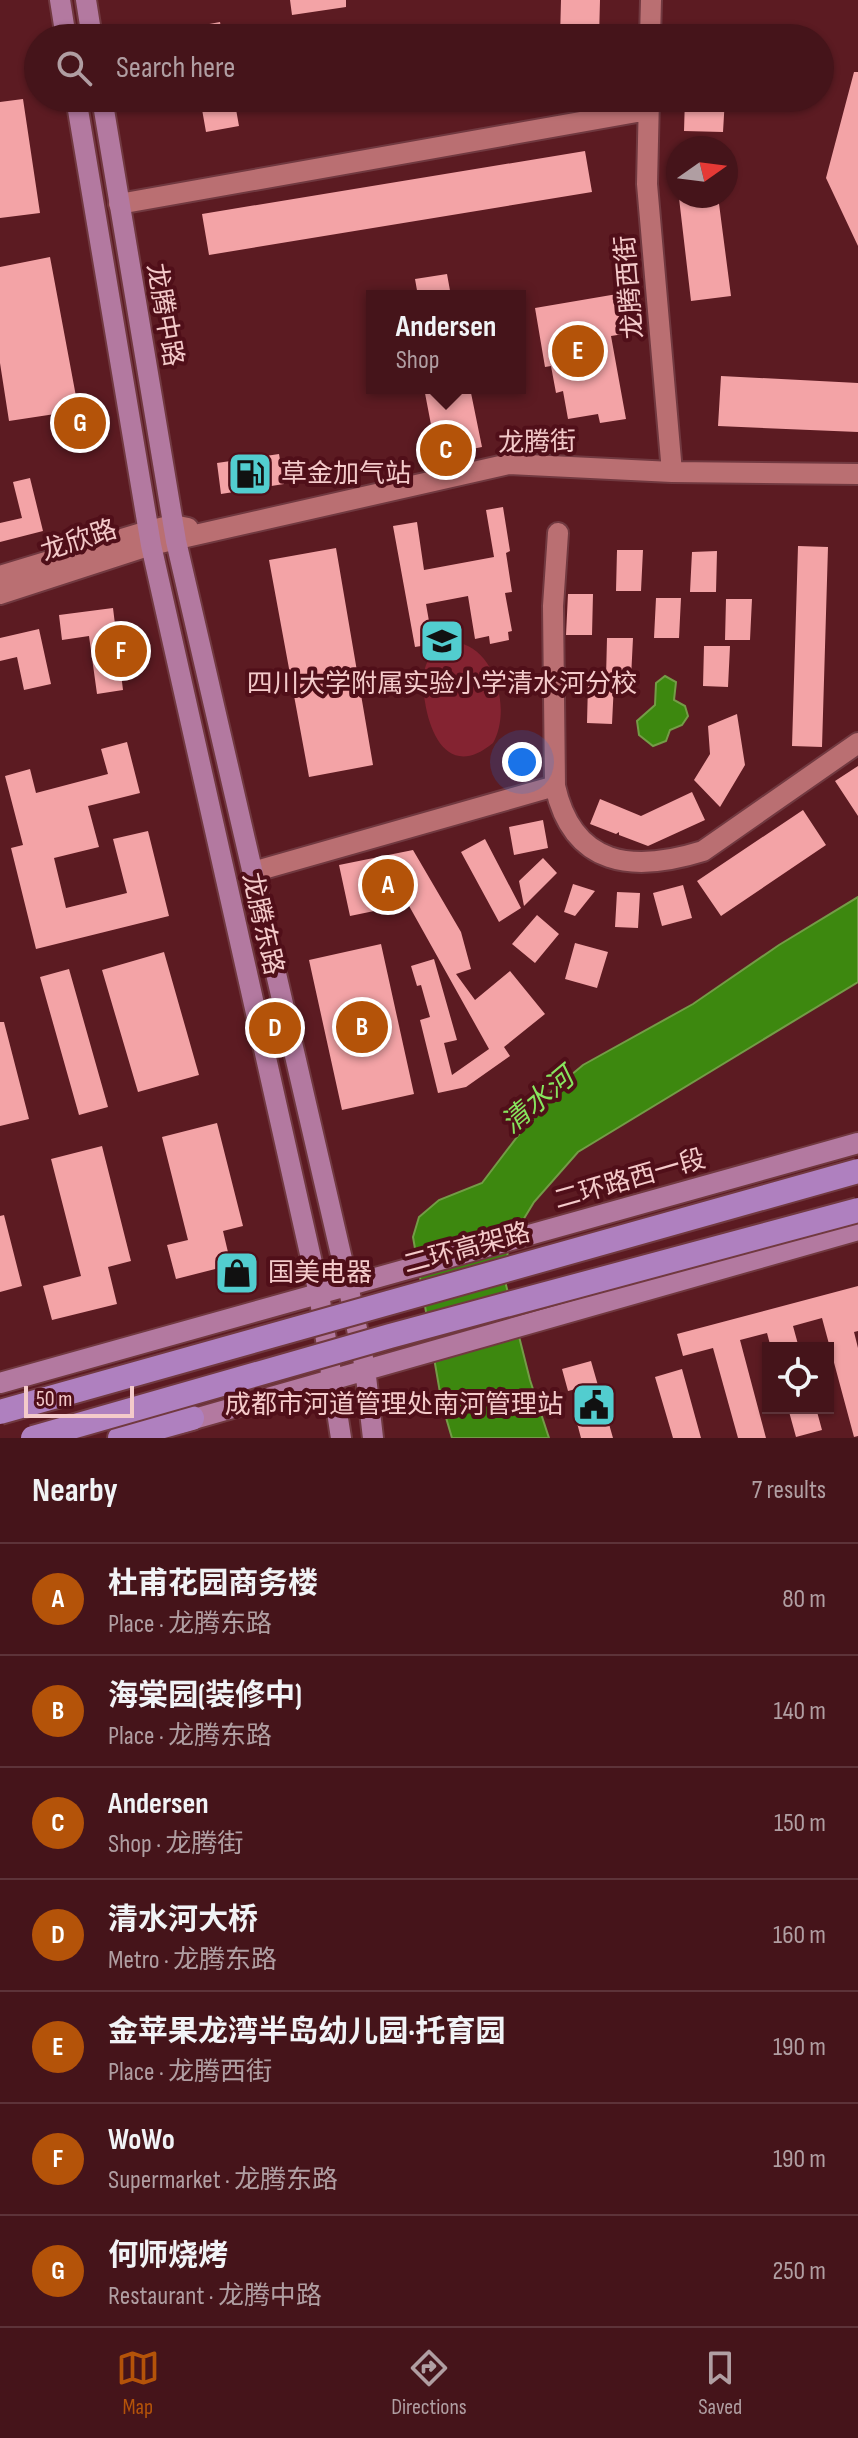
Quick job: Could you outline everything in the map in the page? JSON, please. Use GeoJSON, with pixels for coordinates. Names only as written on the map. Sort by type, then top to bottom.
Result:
{"type":"FeatureCollection","features":[{"type":"Feature","properties":{"kind":"highway","name":"二环高架路"},"geometry":{"type":"LineString","coordinates":[[0,1412],[858,1171]]}},
{"type":"Feature","properties":{"kind":"highway"},"geometry":{"type":"LineString","coordinates":[[33,1438],[390,1336],[858,1210]]}},
{"type":"Feature","properties":{"kind":"highway"},"geometry":{"type":"LineString","coordinates":[[120,1438],[192,1418]]}},
{"type":"Feature","properties":{"kind":"main road"},"geometry":{"type":"LineString","coordinates":[[60,0],[64,24]]}},
{"type":"Feature","properties":{"kind":"main road"},"geometry":{"type":"LineString","coordinates":[[86,0],[90,24]]}},
{"type":"Feature","properties":{"kind":"main road","name":"龙腾中路"},"geometry":{"type":"LineString","coordinates":[[78,112],[149,538]]}},
{"type":"Feature","properties":{"kind":"main road","name":"龙腾中路"},"geometry":{"type":"LineString","coordinates":[[104,112],[174,533]]}},
{"type":"Feature","properties":{"kind":"main road","name":"龙腾东路"},"geometry":{"type":"LineString","coordinates":[[174,533],[348,1285],[365,1368],[373,1438]]}},
{"type":"Feature","properties":{"kind":"main road","name":"龙腾东路"},"geometry":{"type":"LineString","coordinates":[[149,538],[319,1294],[341,1438]]}},
{"type":"Feature","properties":{"kind":"main road","name":"二环路西一段"},"geometry":{"type":"LineString","coordinates":[[0,1383],[858,1143]]}},
{"type":"Feature","properties":{"kind":"main road"},"geometry":{"type":"LineString","coordinates":[[147,1438],[192,1418],[858,1230]]}},
{"type":"Feature","properties":{"kind":"street"},"geometry":{"type":"LineString","coordinates":[[650,24],[651,0]]}},
{"type":"Feature","properties":{"kind":"street"},"geometry":{"type":"LineString","coordinates":[[119,204],[606,112]]}},
{"type":"Feature","properties":{"kind":"street","name":"龙腾西街"},"geometry":{"type":"LineString","coordinates":[[648,112],[647,184],[672,472]]}},
{"type":"Feature","properties":{"kind":"street","name":"龙腾街"},"geometry":{"type":"LineString","coordinates":[[174,533],[212,532],[509,464],[672,472],[858,474]]}},
{"type":"Feature","properties":{"kind":"street","name":"龙欣路"},"geometry":{"type":"LineString","coordinates":[[0,594],[149,538],[174,533]]}},
{"type":"Feature","properties":{"kind":"street"},"geometry":{"type":"LineString","coordinates":[[558,533],[553,606],[555,786],[561,812],[573,832],[595,850],[621,861],[676,859],[703,851],[858,743]]}},
{"type":"Feature","properties":{"kind":"street"},"geometry":{"type":"LineString","coordinates":[[0,576],[149,538]]}},
{"type":"Feature","properties":{"kind":"street"},"geometry":{"type":"LineString","coordinates":[[253,872],[555,786]]}},
{"type":"Feature","properties":{"kind":"shaded area"},"geometry":{"type":"Polygon","coordinates":[[[459,643],[472,648],[491,670],[497,684],[501,715],[493,743],[479,753],[466,756],[455,755],[438,741],[428,716],[423,681],[424,671],[432,656],[447,645],[459,643]]]}},
{"type":"Feature","properties":{"kind":"shaded area"},"geometry":{"type":"Polygon","coordinates":[[[665,676],[676,682],[674,700],[685,706],[688,716],[682,725],[670,730],[666,741],[653,746],[639,735],[637,721],[655,705],[656,683],[665,676]]]}},
{"type":"Feature","properties":{"kind":"shaded area"},"geometry":{"type":"Polygon","coordinates":[[[858,897],[858,982],[578,1152],[534,1202],[508,1245],[506,1285],[530,1380],[549,1438],[452,1438],[442,1404],[413,1237],[419,1217],[439,1200],[482,1183],[552,1091],[583,1065],[693,1004],[779,945],[858,897]]]}},
{"type":"Feature","properties":{"kind":"building"},"geometry":{"type":"Polygon","coordinates":[[[290,0],[346,0],[346,7],[292,15],[290,0]]]}},
{"type":"Feature","properties":{"kind":"building"},"geometry":{"type":"Polygon","coordinates":[[[561,0],[600,0],[599,24],[560,24],[561,0]]]}},
{"type":"Feature","properties":{"kind":"building"},"geometry":{"type":"Polygon","coordinates":[[[854,72],[858,72],[858,246],[826,178],[854,72]]]}},
{"type":"Feature","properties":{"kind":"building"},"geometry":{"type":"Polygon","coordinates":[[[23,99],[40,213],[0,218],[0,102],[23,99]]]}},
{"type":"Feature","properties":{"kind":"building"},"geometry":{"type":"Polygon","coordinates":[[[202,112],[236,112],[239,126],[206,132],[202,112]]]}},
{"type":"Feature","properties":{"kind":"building"},"geometry":{"type":"Polygon","coordinates":[[[685,112],[724,112],[723,132],[684,131],[685,112]]]}},
{"type":"Feature","properties":{"kind":"building"},"geometry":{"type":"Polygon","coordinates":[[[585,151],[592,192],[209,255],[202,214],[585,151]]]}},
{"type":"Feature","properties":{"kind":"building"},"geometry":{"type":"Polygon","coordinates":[[[680,208],[720,208],[731,296],[691,301],[680,208]]]}},
{"type":"Feature","properties":{"kind":"building"},"geometry":{"type":"Polygon","coordinates":[[[50,257],[83,434],[60,439],[55,414],[9,421],[0,363],[0,267],[50,257]]]}},
{"type":"Feature","properties":{"kind":"building"},"geometry":{"type":"Polygon","coordinates":[[[447,274],[450,290],[417,290],[415,279],[447,274]]]}},
{"type":"Feature","properties":{"kind":"building"},"geometry":{"type":"Polygon","coordinates":[[[623,293],[630,333],[611,336],[626,419],[600,423],[598,414],[568,419],[563,391],[556,393],[551,366],[545,367],[535,308],[623,293]]]}},
{"type":"Feature","properties":{"kind":"building"},"geometry":{"type":"Polygon","coordinates":[[[721,376],[858,383],[858,432],[718,426],[721,376]]]}},
{"type":"Feature","properties":{"kind":"building"},"geometry":{"type":"Polygon","coordinates":[[[425,394],[471,394],[482,447],[437,456],[425,394]]]}},
{"type":"Feature","properties":{"kind":"building","name":"草金加气站"},"geometry":{"type":"Polygon","coordinates":[[[279,454],[284,484],[221,494],[217,463],[279,454]]]}},
{"type":"Feature","properties":{"kind":"building"},"geometry":{"type":"Polygon","coordinates":[[[30,478],[43,531],[0,542],[0,523],[22,518],[13,482],[30,478]]]}},
{"type":"Feature","properties":{"kind":"building"},"geometry":{"type":"Polygon","coordinates":[[[503,507],[512,592],[505,593],[512,631],[508,632],[509,640],[490,644],[489,636],[475,639],[468,596],[426,604],[433,644],[415,647],[393,526],[417,522],[424,570],[494,557],[486,510],[503,507]]]}},
{"type":"Feature","properties":{"kind":"building"},"geometry":{"type":"Polygon","coordinates":[[[798,546],[828,547],[822,747],[792,746],[798,546]]]}},
{"type":"Feature","properties":{"kind":"building"},"geometry":{"type":"Polygon","coordinates":[[[336,548],[373,765],[309,777],[269,560],[336,548]]]}},
{"type":"Feature","properties":{"kind":"building"},"geometry":{"type":"Polygon","coordinates":[[[617,550],[643,550],[641,591],[616,591],[617,550]]]}},
{"type":"Feature","properties":{"kind":"building"},"geometry":{"type":"Polygon","coordinates":[[[717,551],[716,592],[690,592],[692,552],[717,551]]]}},
{"type":"Feature","properties":{"kind":"building"},"geometry":{"type":"Polygon","coordinates":[[[568,594],[593,594],[592,635],[566,635],[568,594]]]}},
{"type":"Feature","properties":{"kind":"building"},"geometry":{"type":"Polygon","coordinates":[[[656,598],[681,598],[679,638],[654,638],[656,598]]]}},
{"type":"Feature","properties":{"kind":"building"},"geometry":{"type":"Polygon","coordinates":[[[726,599],[752,599],[750,640],[725,640],[726,599]]]}},
{"type":"Feature","properties":{"kind":"building"},"geometry":{"type":"Polygon","coordinates":[[[113,608],[123,690],[97,694],[89,636],[62,640],[59,615],[113,608]]]}},
{"type":"Feature","properties":{"kind":"building"},"geometry":{"type":"Polygon","coordinates":[[[39,629],[51,684],[24,690],[17,657],[0,661],[0,638],[39,629]]]}},
{"type":"Feature","properties":{"kind":"building"},"geometry":{"type":"Polygon","coordinates":[[[607,638],[633,638],[631,678],[606,678],[607,638]]]}},
{"type":"Feature","properties":{"kind":"building"},"geometry":{"type":"Polygon","coordinates":[[[704,646],[730,646],[728,687],[703,686],[704,646]]]}},
{"type":"Feature","properties":{"kind":"building"},"geometry":{"type":"Polygon","coordinates":[[[588,683],[614,683],[612,724],[587,723],[588,683]]]}},
{"type":"Feature","properties":{"kind":"building"},"geometry":{"type":"Polygon","coordinates":[[[737,714],[745,765],[720,807],[694,780],[710,754],[708,726],[737,714]]]}},
{"type":"Feature","properties":{"kind":"building"},"geometry":{"type":"Polygon","coordinates":[[[127,742],[140,793],[88,806],[99,847],[54,858],[66,908],[127,893],[113,839],[148,831],[169,916],[36,949],[11,848],[23,845],[5,776],[30,769],[36,793],[108,774],[101,749],[127,742]]]}},
{"type":"Feature","properties":{"kind":"building"},"geometry":{"type":"Polygon","coordinates":[[[858,766],[858,816],[835,781],[858,766]]]}},
{"type":"Feature","properties":{"kind":"building"},"geometry":{"type":"Polygon","coordinates":[[[692,792],[705,820],[648,846],[619,835],[619,832],[616,834],[590,824],[600,799],[641,816],[692,792]]]}},
{"type":"Feature","properties":{"kind":"building"},"geometry":{"type":"Polygon","coordinates":[[[803,810],[826,845],[721,916],[697,881],[803,810]]]}},
{"type":"Feature","properties":{"kind":"building"},"geometry":{"type":"Polygon","coordinates":[[[543,820],[548,848],[514,855],[509,827],[543,820]]]}},
{"type":"Feature","properties":{"kind":"building"},"geometry":{"type":"Polygon","coordinates":[[[485,839],[521,908],[499,922],[461,852],[485,839]]]}},
{"type":"Feature","properties":{"kind":"building"},"geometry":{"type":"Polygon","coordinates":[[[413,850],[461,932],[471,969],[456,974],[475,1000],[510,971],[545,1014],[504,1047],[510,1056],[466,1087],[438,1093],[420,1020],[430,1017],[421,985],[417,986],[411,966],[434,959],[457,1040],[444,1043],[452,1075],[489,1049],[408,904],[350,916],[339,865],[413,850]]]}},
{"type":"Feature","properties":{"kind":"building"},"geometry":{"type":"Polygon","coordinates":[[[543,858],[557,873],[524,906],[519,881],[543,858]]]}},
{"type":"Feature","properties":{"kind":"building"},"geometry":{"type":"Polygon","coordinates":[[[573,884],[595,891],[575,916],[564,912],[573,884]]]}},
{"type":"Feature","properties":{"kind":"building"},"geometry":{"type":"Polygon","coordinates":[[[683,885],[692,918],[662,926],[653,893],[683,885]]]}},
{"type":"Feature","properties":{"kind":"building"},"geometry":{"type":"Polygon","coordinates":[[[617,892],[640,893],[638,928],[615,927],[617,892]]]}},
{"type":"Feature","properties":{"kind":"building"},"geometry":{"type":"Polygon","coordinates":[[[537,915],[559,934],[535,963],[512,944],[537,915]]]}},
{"type":"Feature","properties":{"kind":"building"},"geometry":{"type":"Polygon","coordinates":[[[575,943],[608,952],[597,988],[565,979],[575,943]]]}},
{"type":"Feature","properties":{"kind":"building"},"geometry":{"type":"Polygon","coordinates":[[[381,944],[414,1094],[342,1110],[309,960],[381,944]]]}},
{"type":"Feature","properties":{"kind":"building"},"geometry":{"type":"Polygon","coordinates":[[[164,952],[199,1075],[138,1092],[102,970],[164,952]]]}},
{"type":"Feature","properties":{"kind":"building"},"geometry":{"type":"Polygon","coordinates":[[[69,969],[108,1107],[79,1115],[40,977],[69,969]]]}},
{"type":"Feature","properties":{"kind":"building"},"geometry":{"type":"Polygon","coordinates":[[[0,1022],[4,1022],[29,1119],[0,1126],[0,1022]]]}},
{"type":"Feature","properties":{"kind":"building"},"geometry":{"type":"Polygon","coordinates":[[[217,1123],[243,1226],[223,1231],[231,1265],[176,1279],[167,1245],[188,1240],[162,1137],[217,1123]]]}},
{"type":"Feature","properties":{"kind":"building"},"geometry":{"type":"Polygon","coordinates":[[[102,1146],[131,1261],[108,1267],[117,1304],[52,1320],[43,1286],[81,1276],[51,1159],[102,1146]]]}},
{"type":"Feature","properties":{"kind":"building"},"geometry":{"type":"Polygon","coordinates":[[[4,1215],[22,1286],[0,1292],[0,1216],[4,1215]]]}},
{"type":"Feature","properties":{"kind":"building"},"geometry":{"type":"Polygon","coordinates":[[[858,1286],[858,1331],[854,1332],[858,1348],[858,1436],[854,1437],[834,1363],[834,1342],[828,1342],[822,1318],[793,1326],[797,1342],[769,1342],[767,1333],[740,1340],[766,1438],[738,1438],[713,1348],[683,1356],[677,1334],[858,1286]]]}},
{"type":"Feature","properties":{"kind":"building","name":"成都市河道管理处南河管理站"},"geometry":{"type":"Polygon","coordinates":[[[591,1361],[613,1438],[581,1438],[577,1423],[589,1419],[580,1388],[568,1391],[562,1369],[591,1361]]]}},
{"type":"Feature","properties":{"kind":"building"},"geometry":{"type":"Polygon","coordinates":[[[682,1369],[701,1438],[673,1438],[655,1377],[682,1369]]]}},
{"type":"Feature","properties":{"kind":"building"},"geometry":{"type":"Polygon","coordinates":[[[790,1414],[818,1414],[822,1430],[796,1437],[790,1414]]]}},
{"type":"Feature","properties":{"kind":"place","name":"金苹果龙湾半岛幼儿园·托育园"},"geometry":{"type":"Point","coordinates":[578,351]}},
{"type":"Feature","properties":{"kind":"place","name":"何师烧烤"},"geometry":{"type":"Point","coordinates":[80,423]}},
{"type":"Feature","properties":{"kind":"place","name":"Andersen"},"geometry":{"type":"Point","coordinates":[446,450]}},
{"type":"Feature","properties":{"kind":"place","name":"草金加气站"},"geometry":{"type":"Point","coordinates":[250,474]}},
{"type":"Feature","properties":{"kind":"place","name":"四川大学附属实验小学清水河分校"},"geometry":{"type":"Point","coordinates":[442,641]}},
{"type":"Feature","properties":{"kind":"place","name":"WoWo"},"geometry":{"type":"Point","coordinates":[121,651]}},
{"type":"Feature","properties":{"kind":"place","name":"杜甫花园商务楼"},"geometry":{"type":"Point","coordinates":[388,885]}},
{"type":"Feature","properties":{"kind":"place","name":"海棠园(装修中)"},"geometry":{"type":"Point","coordinates":[362,1027]}},
{"type":"Feature","properties":{"kind":"place","name":"清水河大桥"},"geometry":{"type":"Point","coordinates":[275,1028]}},
{"type":"Feature","properties":{"kind":"place","name":"国美电器"},"geometry":{"type":"Point","coordinates":[237,1273]}},
{"type":"Feature","properties":{"kind":"place","name":"成都市河道管理处南河管理站"},"geometry":{"type":"Point","coordinates":[594,1405]}},
{"type":"Feature","properties":{"kind":"water label","name":"清水河"},"geometry":{"type":"Point","coordinates":[538,1101]}}]}
